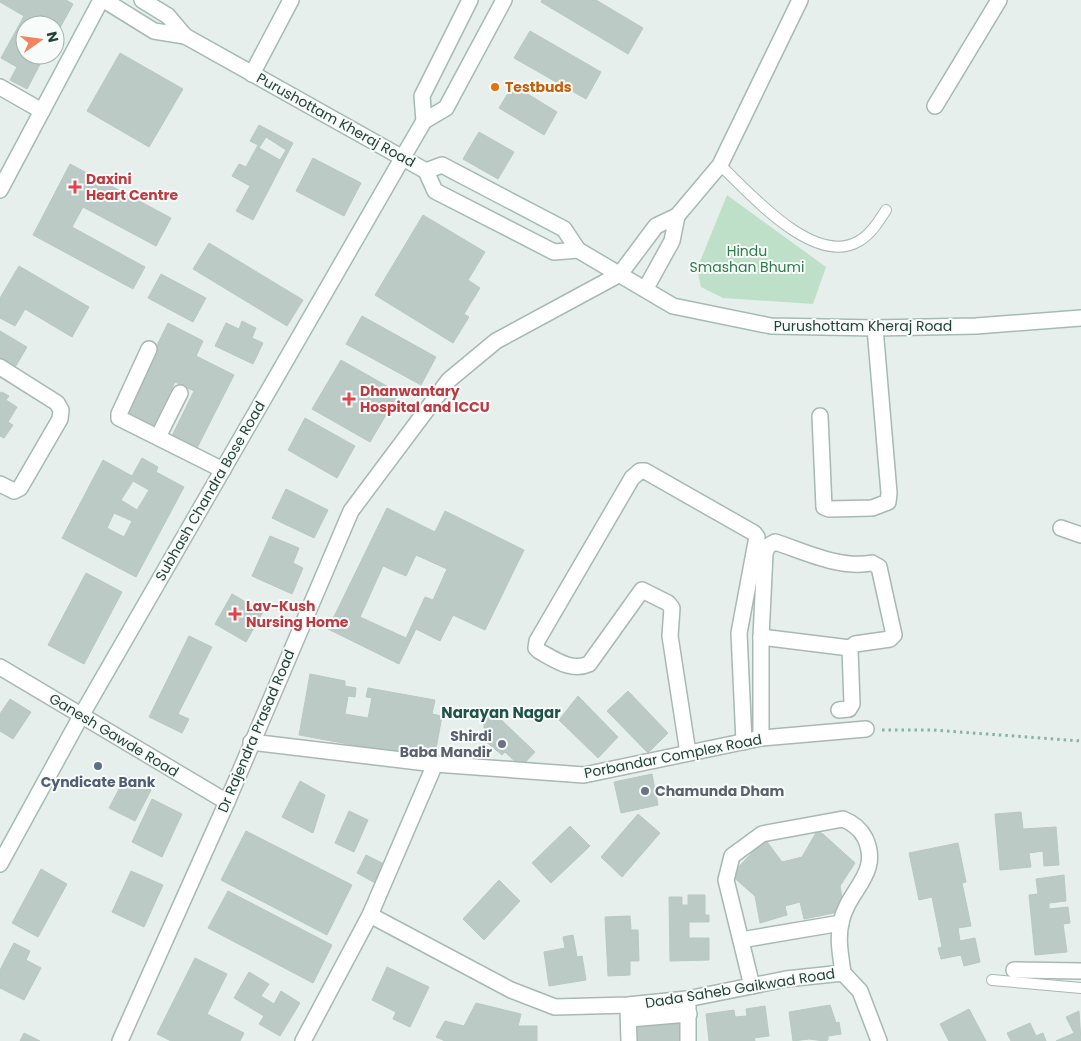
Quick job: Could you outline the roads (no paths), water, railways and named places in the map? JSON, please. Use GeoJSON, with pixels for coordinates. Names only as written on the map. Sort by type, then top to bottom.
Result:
{"type":"FeatureCollection","features":[{"type":"Feature","properties":{"kind":"street"},"geometry":{"type":"LineString","coordinates":[[0,190],[102,0],[154,31],[185,36]]}},
{"type":"Feature","properties":{"kind":"street"},"geometry":{"type":"LineString","coordinates":[[142,0],[168,16],[185,36]]}},
{"type":"Feature","properties":{"kind":"street"},"geometry":{"type":"LineString","coordinates":[[252,74],[291,0]]}},
{"type":"Feature","properties":{"kind":"street"},"geometry":{"type":"LineString","coordinates":[[424,121],[422,96],[470,0]]}},
{"type":"Feature","properties":{"kind":"street","name":"Subhash Chandra Bose Road"},"geometry":{"type":"LineString","coordinates":[[0,864],[81,716],[424,121],[446,108],[504,0]]}},
{"type":"Feature","properties":{"kind":"street","name":"Dr Rajendra Prasad Road"},"geometry":{"type":"LineString","coordinates":[[120,1041],[227,802],[351,510],[449,380],[496,341],[620,274],[656,226],[677,216],[720,165],[800,0]]}},
{"type":"Feature","properties":{"kind":"street"},"geometry":{"type":"LineString","coordinates":[[935,106],[999,0]]}},
{"type":"Feature","properties":{"kind":"street","name":"Purushottam Kheraj Road"},"geometry":{"type":"LineString","coordinates":[[185,36],[426,171],[436,191],[554,252],[578,250],[646,288],[673,306],[771,326],[875,328],[976,326],[1081,318]]}},
{"type":"Feature","properties":{"kind":"street"},"geometry":{"type":"LineString","coordinates":[[0,87],[42,111]]}},
{"type":"Feature","properties":{"kind":"street"},"geometry":{"type":"LineString","coordinates":[[426,171],[442,165],[564,228],[578,250]]}},
{"type":"Feature","properties":{"kind":"street"},"geometry":{"type":"LineString","coordinates":[[646,288],[672,241],[677,216]]}},
{"type":"Feature","properties":{"kind":"street"},"geometry":{"type":"LineString","coordinates":[[820,416],[824,507],[829,509],[872,508],[888,502],[889,493],[875,328]]}},
{"type":"Feature","properties":{"kind":"street"},"geometry":{"type":"LineString","coordinates":[[149,349],[119,414],[119,418],[223,470]]}},
{"type":"Feature","properties":{"kind":"street"},"geometry":{"type":"LineString","coordinates":[[0,367],[57,403],[62,410],[60,419],[20,488],[14,492],[0,484]]}},
{"type":"Feature","properties":{"kind":"street"},"geometry":{"type":"LineString","coordinates":[[158,437],[180,393]]}},
{"type":"Feature","properties":{"kind":"street"},"geometry":{"type":"LineString","coordinates":[[688,753],[670,636],[672,608],[668,603],[642,590],[588,664],[584,666],[566,665],[539,652],[536,648],[537,641],[622,495],[632,478],[640,471],[645,471],[696,499],[754,533],[757,537],[739,633],[744,742]]}},
{"type":"Feature","properties":{"kind":"street"},"geometry":{"type":"LineString","coordinates":[[1061,528],[1081,535]]}},
{"type":"Feature","properties":{"kind":"street"},"geometry":{"type":"LineString","coordinates":[[761,637],[850,648],[855,644],[890,639],[894,635],[879,568],[872,563],[856,566],[840,563],[775,542],[768,546],[765,553],[761,637],[761,738]]}},
{"type":"Feature","properties":{"kind":"street"},"geometry":{"type":"LineString","coordinates":[[839,710],[849,709],[852,704],[850,648]]}},
{"type":"Feature","properties":{"kind":"street","name":"Ganesh Gawde Road"},"geometry":{"type":"LineString","coordinates":[[0,667],[227,802]]}},
{"type":"Feature","properties":{"kind":"street","name":"Porbandar Complex Road"},"geometry":{"type":"LineString","coordinates":[[251,742],[436,764],[584,775],[761,738],[866,729]]}},
{"type":"Feature","properties":{"kind":"street"},"geometry":{"type":"LineString","coordinates":[[303,1041],[370,915],[436,764]]}},
{"type":"Feature","properties":{"kind":"street"},"geometry":{"type":"LineString","coordinates":[[752,986],[726,880],[732,856],[762,834],[843,819],[852,822],[862,831],[871,851],[868,870],[850,899],[841,923],[839,940],[843,973]]}},
{"type":"Feature","properties":{"kind":"street","name":"Dada Saheb Gaikwad Road"},"geometry":{"type":"LineString","coordinates":[[370,915],[511,990],[555,1007],[629,1012],[688,1007],[752,986],[786,979],[843,973],[860,990],[879,1041]]}},
{"type":"Feature","properties":{"kind":"street"},"geometry":{"type":"LineString","coordinates":[[741,940],[841,923]]}},
{"type":"Feature","properties":{"kind":"street"},"geometry":{"type":"LineString","coordinates":[[1014,970],[1081,970]]}},
{"type":"Feature","properties":{"kind":"street"},"geometry":{"type":"LineString","coordinates":[[688,1007],[688,1041]]}},
{"type":"Feature","properties":{"kind":"street"},"geometry":{"type":"LineString","coordinates":[[629,1012],[629,1041]]}},
{"type":"Feature","properties":{"kind":"lane"},"geometry":{"type":"LineString","coordinates":[[720,165],[767,211],[790,228],[814,242],[839,247],[858,242],[874,228],[886,210]]}},
{"type":"Feature","properties":{"kind":"lane"},"geometry":{"type":"LineString","coordinates":[[992,980],[1081,988]]}},
{"type":"Feature","properties":{"kind":"place","name":"Testbuds"},"geometry":{"type":"Point","coordinates":[495,87]}},
{"type":"Feature","properties":{"kind":"place","name":"Daxini Heart Centre"},"geometry":{"type":"Point","coordinates":[75,187]}},
{"type":"Feature","properties":{"kind":"place","name":"Dhanwantary Hospital and ICCU"},"geometry":{"type":"Point","coordinates":[349,399]}},
{"type":"Feature","properties":{"kind":"place","name":"Lav-Kush Nursing Home"},"geometry":{"type":"Point","coordinates":[235,614]}},
{"type":"Feature","properties":{"kind":"place","name":"Shirdi Baba Mandir"},"geometry":{"type":"Point","coordinates":[502,744]}},
{"type":"Feature","properties":{"kind":"place","name":"Cyndicate Bank"},"geometry":{"type":"Point","coordinates":[98,766]}},
{"type":"Feature","properties":{"kind":"place","name":"Chamunda Dham"},"geometry":{"type":"Point","coordinates":[645,791]}},
{"type":"Feature","properties":{"kind":"district","name":"Narayan Nagar"},"geometry":{"type":"Point","coordinates":[501,713]}},
{"type":"Feature","properties":{"kind":"park label","name":"Hindu Smashan Bhumi"},"geometry":{"type":"Point","coordinates":[747,260]}}]}
